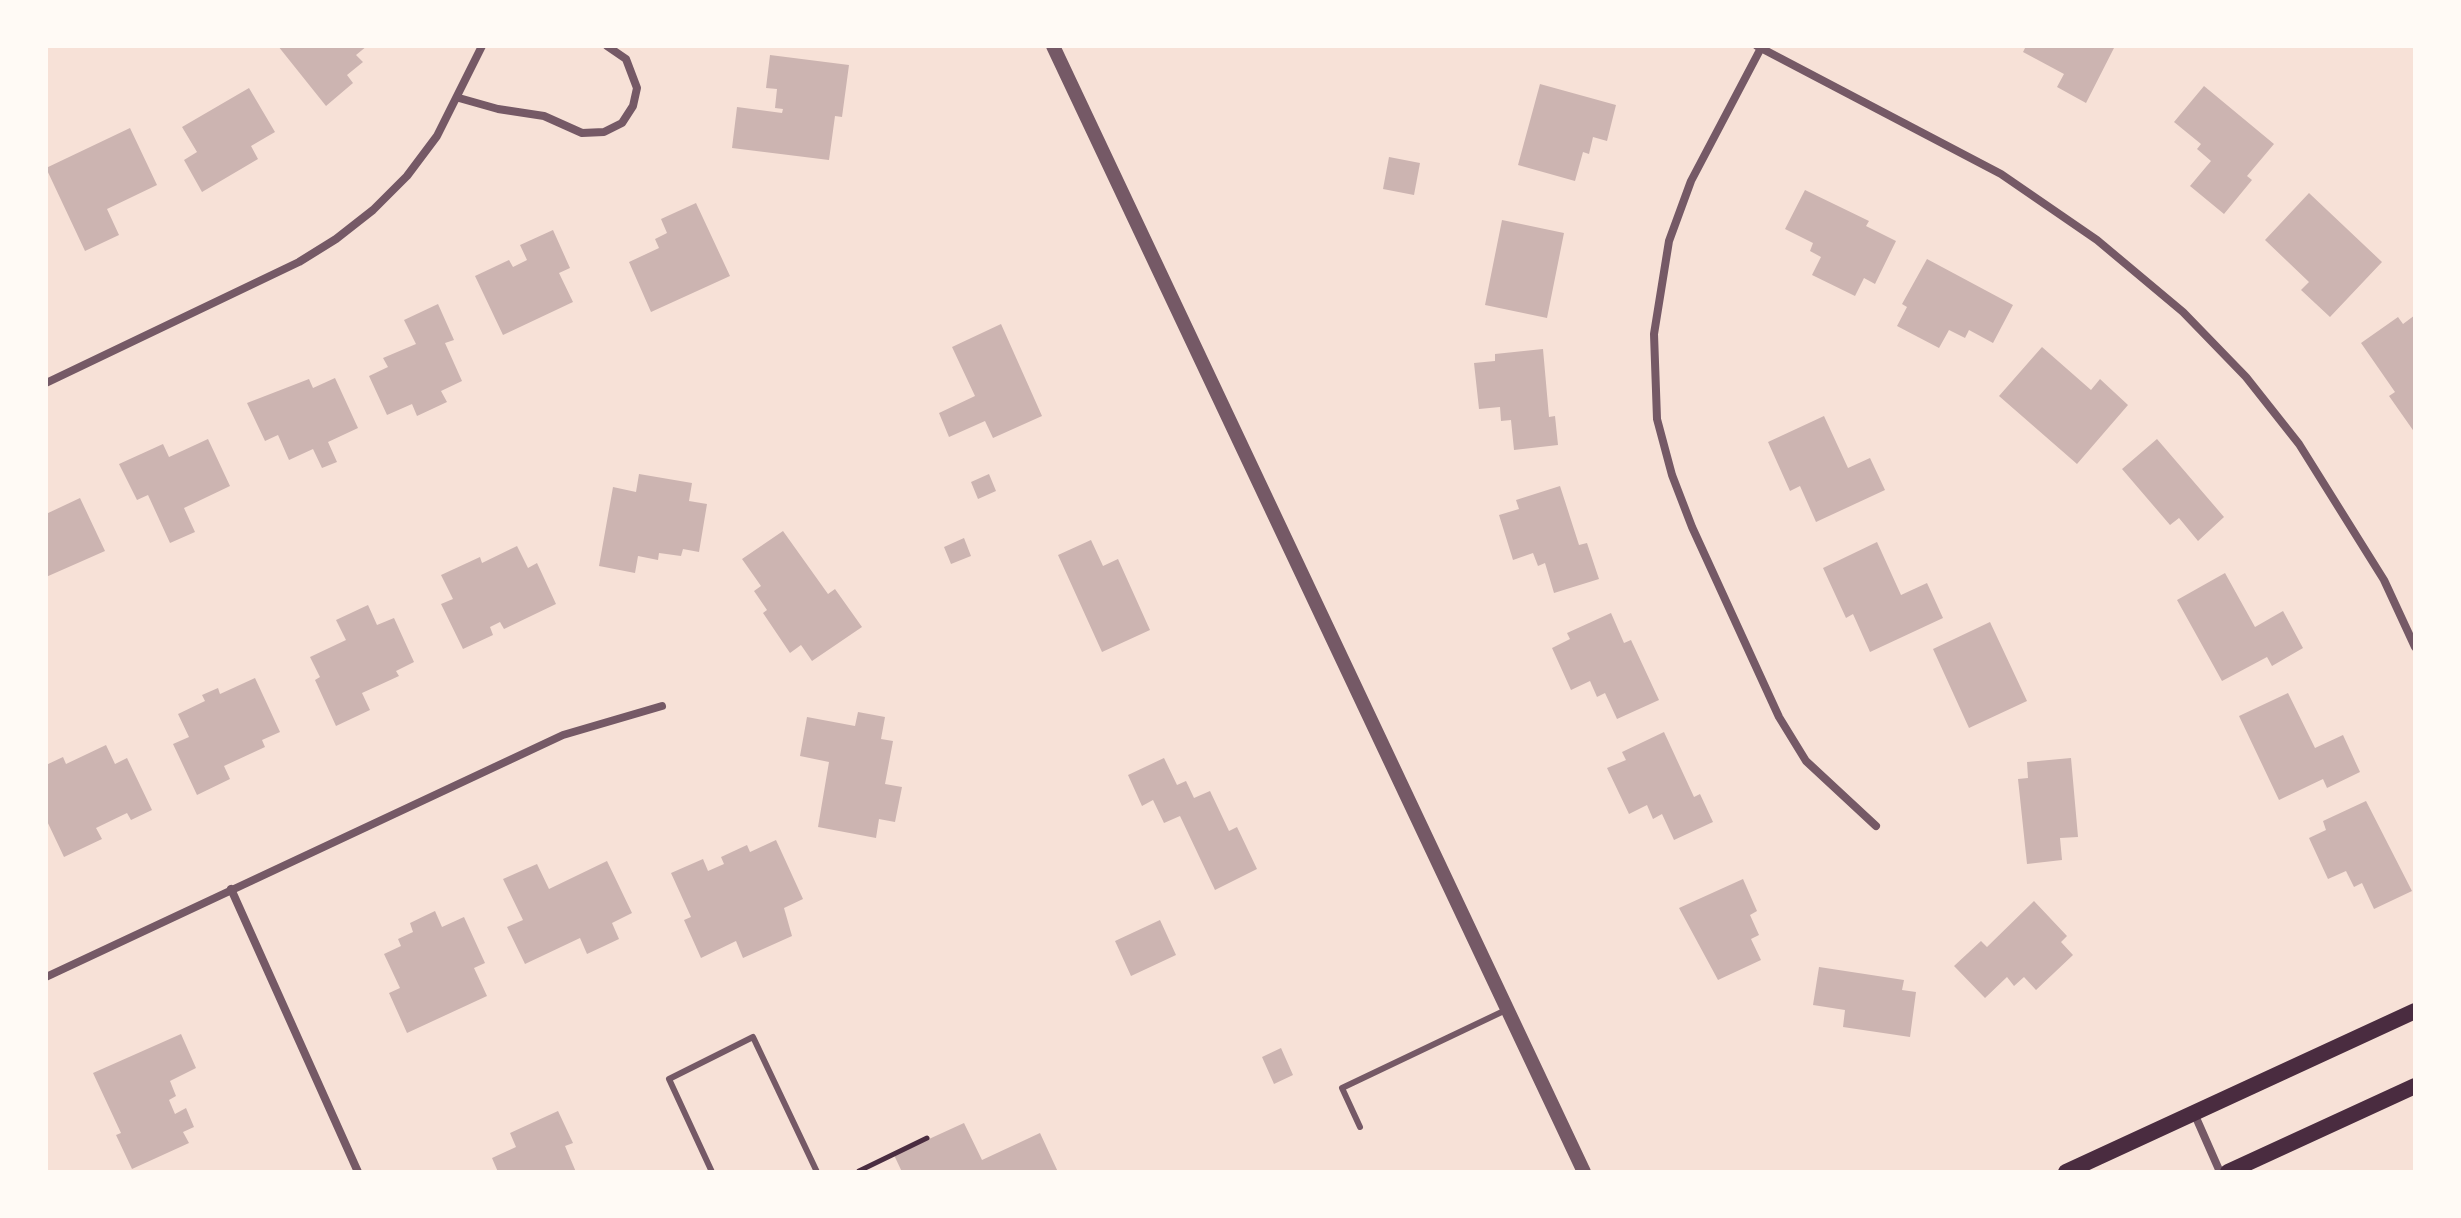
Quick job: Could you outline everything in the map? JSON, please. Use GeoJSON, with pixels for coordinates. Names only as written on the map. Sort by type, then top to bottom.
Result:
{"type":"FeatureCollection","features":[{"type":"Feature","properties":{"kind":"main road"},"geometry":{"type":"LineString","coordinates":[[2066,1172],[2415,1011]]}},
{"type":"Feature","properties":{"kind":"main road"},"geometry":{"type":"LineString","coordinates":[[2228,1172],[2415,1086]]}},
{"type":"Feature","properties":{"kind":"street"},"geometry":{"type":"LineString","coordinates":[[46,383],[299,262],[336,239],[373,210],[407,176],[437,136],[459,98],[482,46]]}},
{"type":"Feature","properties":{"kind":"street"},"geometry":{"type":"LineString","coordinates":[[459,98],[544,116],[582,133],[604,132],[622,123],[633,106],[637,88],[626,59],[607,46]]}},
{"type":"Feature","properties":{"kind":"street"},"geometry":{"type":"LineString","coordinates":[[1053,46],[1584,1172]]}},
{"type":"Feature","properties":{"kind":"street"},"geometry":{"type":"LineString","coordinates":[[1876,826],[1806,761],[1779,717],[1692,527],[1672,475],[1657,419],[1654,334],[1669,241],[1691,181],[1759,47],[2001,174],[2097,240],[2183,312],[2246,377],[2299,444],[2384,580],[2415,647]]}},
{"type":"Feature","properties":{"kind":"street"},"geometry":{"type":"LineString","coordinates":[[46,977],[563,735],[662,706]]}},
{"type":"Feature","properties":{"kind":"street"},"geometry":{"type":"LineString","coordinates":[[231,889],[358,1172]]}},
{"type":"Feature","properties":{"kind":"street"},"geometry":{"type":"LineString","coordinates":[[2194,1113],[2220,1172]]}},
{"type":"Feature","properties":{"kind":"lane"},"geometry":{"type":"LineString","coordinates":[[1360,1127],[1342,1088],[1508,1009]]}},
{"type":"Feature","properties":{"kind":"lane"},"geometry":{"type":"LineString","coordinates":[[712,1172],[669,1079],[753,1037],[817,1172]]}},
{"type":"Feature","properties":{"kind":"path"},"geometry":{"type":"LineString","coordinates":[[856,1164],[860,1171],[927,1138]]}},
{"type":"Feature","properties":{"kind":"building"},"geometry":{"type":"Polygon","coordinates":[[[278,46],[367,46],[356,55],[363,62],[347,75],[353,83],[326,106],[278,46]]]}},
{"type":"Feature","properties":{"kind":"building"},"geometry":{"type":"Polygon","coordinates":[[[2026,46],[2115,46],[2086,103],[2057,87],[2064,74],[2023,52],[2026,46]]]}},
{"type":"Feature","properties":{"kind":"building"},"geometry":{"type":"Polygon","coordinates":[[[770,55],[849,65],[842,117],[835,116],[829,160],[732,148],[737,107],[782,113],[783,109],[775,108],[777,89],[766,88],[770,55]]]}},
{"type":"Feature","properties":{"kind":"building"},"geometry":{"type":"Polygon","coordinates":[[[1540,84],[1616,105],[1607,141],[1593,137],[1589,154],[1583,152],[1575,181],[1518,165],[1540,84]]]}},
{"type":"Feature","properties":{"kind":"building"},"geometry":{"type":"Polygon","coordinates":[[[2204,86],[2274,144],[2247,176],[2252,180],[2224,214],[2190,186],[2211,161],[2197,149],[2201,144],[2174,122],[2204,86]]]}},
{"type":"Feature","properties":{"kind":"building"},"geometry":{"type":"Polygon","coordinates":[[[249,88],[275,132],[251,146],[258,159],[202,192],[184,160],[197,152],[182,127],[249,88]]]}},
{"type":"Feature","properties":{"kind":"building"},"geometry":{"type":"Polygon","coordinates":[[[130,128],[157,185],[107,209],[119,235],[85,251],[46,168],[130,128]]]}},
{"type":"Feature","properties":{"kind":"building"},"geometry":{"type":"Polygon","coordinates":[[[1389,157],[1420,163],[1414,195],[1383,189],[1389,157]]]}},
{"type":"Feature","properties":{"kind":"building"},"geometry":{"type":"Polygon","coordinates":[[[1805,190],[1869,221],[1866,226],[1896,241],[1875,284],[1864,278],[1855,296],[1812,275],[1821,257],[1810,251],[1813,243],[1785,229],[1805,190]]]}},
{"type":"Feature","properties":{"kind":"building"},"geometry":{"type":"Polygon","coordinates":[[[2309,193],[2382,262],[2330,317],[2301,290],[2309,282],[2265,240],[2309,193]]]}},
{"type":"Feature","properties":{"kind":"building"},"geometry":{"type":"Polygon","coordinates":[[[696,203],[730,276],[651,312],[629,262],[659,248],[655,239],[667,233],[661,219],[696,203]]]}},
{"type":"Feature","properties":{"kind":"building"},"geometry":{"type":"Polygon","coordinates":[[[1502,220],[1564,233],[1547,318],[1485,305],[1502,220]]]}},
{"type":"Feature","properties":{"kind":"building"},"geometry":{"type":"Polygon","coordinates":[[[553,230],[570,268],[559,273],[573,302],[503,335],[475,276],[509,260],[513,267],[527,260],[520,245],[553,230]]]}},
{"type":"Feature","properties":{"kind":"building"},"geometry":{"type":"Polygon","coordinates":[[[1927,259],[2013,305],[1993,343],[1969,330],[1965,338],[1949,330],[1939,348],[1897,326],[1907,307],[1902,304],[1927,259]]]}},
{"type":"Feature","properties":{"kind":"building"},"geometry":{"type":"Polygon","coordinates":[[[438,304],[454,340],[445,343],[462,381],[441,391],[447,402],[417,416],[412,404],[387,415],[369,376],[388,367],[383,358],[416,344],[404,320],[438,304]]]}},
{"type":"Feature","properties":{"kind":"building"},"geometry":{"type":"Polygon","coordinates":[[[2415,315],[2415,433],[2389,396],[2395,392],[2361,343],[2398,317],[2403,324],[2415,315]]]}},
{"type":"Feature","properties":{"kind":"building"},"geometry":{"type":"Polygon","coordinates":[[[1001,324],[1042,416],[993,438],[985,421],[949,437],[939,413],[975,396],[952,347],[1001,324]]]}},
{"type":"Feature","properties":{"kind":"building"},"geometry":{"type":"Polygon","coordinates":[[[2042,347],[2091,390],[2100,379],[2128,405],[2077,464],[1999,396],[2042,347]]]}},
{"type":"Feature","properties":{"kind":"building"},"geometry":{"type":"Polygon","coordinates":[[[1543,349],[1549,417],[1555,416],[1558,445],[1514,450],[1511,420],[1501,421],[1500,407],[1479,409],[1474,363],[1495,361],[1495,354],[1543,349]]]}},
{"type":"Feature","properties":{"kind":"building"},"geometry":{"type":"Polygon","coordinates":[[[335,378],[358,428],[328,442],[337,462],[322,468],[313,449],[289,460],[278,435],[265,441],[247,403],[309,379],[313,388],[335,378]]]}},
{"type":"Feature","properties":{"kind":"building"},"geometry":{"type":"Polygon","coordinates":[[[1824,416],[1848,468],[1870,458],[1885,490],[1816,522],[1800,486],[1790,491],[1768,442],[1824,416]]]}},
{"type":"Feature","properties":{"kind":"building"},"geometry":{"type":"Polygon","coordinates":[[[208,439],[230,486],[184,508],[195,532],[170,543],[148,495],[137,500],[119,464],[163,444],[169,457],[208,439]]]}},
{"type":"Feature","properties":{"kind":"building"},"geometry":{"type":"Polygon","coordinates":[[[2157,439],[2224,517],[2198,541],[2179,518],[2170,525],[2122,469],[2157,439]]]}},
{"type":"Feature","properties":{"kind":"building"},"geometry":{"type":"Polygon","coordinates":[[[639,474],[692,483],[689,501],[707,504],[699,552],[683,549],[681,556],[659,553],[658,560],[638,556],[635,573],[599,566],[613,487],[636,492],[639,474]]]}},
{"type":"Feature","properties":{"kind":"building"},"geometry":{"type":"Polygon","coordinates":[[[989,474],[996,491],[978,499],[971,482],[989,474]]]}},
{"type":"Feature","properties":{"kind":"building"},"geometry":{"type":"Polygon","coordinates":[[[1560,486],[1579,545],[1587,543],[1599,579],[1554,593],[1545,563],[1538,566],[1533,553],[1513,560],[1499,515],[1519,509],[1516,500],[1560,486]]]}},
{"type":"Feature","properties":{"kind":"building"},"geometry":{"type":"Polygon","coordinates":[[[80,498],[105,551],[46,577],[46,514],[80,498]]]}},
{"type":"Feature","properties":{"kind":"building"},"geometry":{"type":"Polygon","coordinates":[[[783,531],[828,594],[835,589],[862,627],[812,661],[801,645],[790,653],[763,613],[767,610],[754,591],[761,586],[742,559],[783,531]]]}},
{"type":"Feature","properties":{"kind":"building"},"geometry":{"type":"Polygon","coordinates":[[[964,538],[971,556],[951,564],[944,547],[964,538]]]}},
{"type":"Feature","properties":{"kind":"building"},"geometry":{"type":"Polygon","coordinates":[[[1091,540],[1103,566],[1118,559],[1150,630],[1102,652],[1058,555],[1091,540]]]}},
{"type":"Feature","properties":{"kind":"building"},"geometry":{"type":"Polygon","coordinates":[[[1877,542],[1901,595],[1927,583],[1943,618],[1870,652],[1853,614],[1846,618],[1823,568],[1877,542]]]}},
{"type":"Feature","properties":{"kind":"building"},"geometry":{"type":"Polygon","coordinates":[[[517,546],[528,568],[537,563],[556,604],[504,629],[500,622],[490,627],[493,635],[463,649],[441,604],[453,599],[441,575],[480,557],[482,563],[517,546]]]}},
{"type":"Feature","properties":{"kind":"building"},"geometry":{"type":"Polygon","coordinates":[[[2225,573],[2255,627],[2283,611],[2303,648],[2272,666],[2267,657],[2222,681],[2177,600],[2225,573]]]}},
{"type":"Feature","properties":{"kind":"building"},"geometry":{"type":"Polygon","coordinates":[[[368,605],[377,625],[394,618],[414,662],[396,671],[399,676],[362,693],[370,710],[336,726],[315,680],[320,677],[310,657],[346,640],[336,620],[368,605]]]}},
{"type":"Feature","properties":{"kind":"building"},"geometry":{"type":"Polygon","coordinates":[[[1611,613],[1624,643],[1631,640],[1659,700],[1617,719],[1605,693],[1597,697],[1590,681],[1571,690],[1552,648],[1570,639],[1567,633],[1611,613]]]}},
{"type":"Feature","properties":{"kind":"building"},"geometry":{"type":"Polygon","coordinates":[[[1990,622],[2027,701],[1969,728],[1933,649],[1990,622]]]}},
{"type":"Feature","properties":{"kind":"building"},"geometry":{"type":"Polygon","coordinates":[[[255,678],[280,732],[262,740],[265,747],[224,766],[230,779],[197,795],[173,744],[189,737],[178,714],[205,701],[202,695],[218,688],[220,694],[255,678]]]}},
{"type":"Feature","properties":{"kind":"building"},"geometry":{"type":"Polygon","coordinates":[[[2288,693],[2315,748],[2343,735],[2360,772],[2327,788],[2323,779],[2279,800],[2239,716],[2288,693]]]}},
{"type":"Feature","properties":{"kind":"building"},"geometry":{"type":"Polygon","coordinates":[[[858,712],[885,717],[881,739],[893,741],[885,784],[902,787],[895,822],[879,819],[876,838],[818,827],[829,762],[800,756],[807,717],[855,726],[858,712]]]}},
{"type":"Feature","properties":{"kind":"building"},"geometry":{"type":"Polygon","coordinates":[[[1664,732],[1694,797],[1700,794],[1713,822],[1674,840],[1662,814],[1653,819],[1647,805],[1629,814],[1607,768],[1626,760],[1622,752],[1664,732]]]}},
{"type":"Feature","properties":{"kind":"building"},"geometry":{"type":"Polygon","coordinates":[[[106,745],[115,764],[127,758],[152,810],[131,820],[127,813],[96,828],[102,839],[64,857],[46,819],[46,765],[63,757],[66,764],[106,745]]]}},
{"type":"Feature","properties":{"kind":"building"},"geometry":{"type":"Polygon","coordinates":[[[1164,758],[1177,785],[1186,781],[1194,798],[1210,791],[1229,831],[1237,827],[1257,869],[1215,890],[1180,816],[1164,823],[1153,800],[1142,806],[1128,775],[1164,758]]]}},
{"type":"Feature","properties":{"kind":"building"},"geometry":{"type":"Polygon","coordinates":[[[2071,758],[2078,837],[2060,838],[2062,860],[2027,864],[2018,779],[2028,778],[2027,762],[2071,758]]]}},
{"type":"Feature","properties":{"kind":"building"},"geometry":{"type":"Polygon","coordinates":[[[2366,801],[2412,891],[2374,909],[2362,883],[2354,887],[2346,871],[2328,879],[2309,838],[2326,830],[2323,821],[2366,801]]]}},
{"type":"Feature","properties":{"kind":"building"},"geometry":{"type":"Polygon","coordinates":[[[776,840],[803,899],[784,908],[792,936],[743,958],[736,941],[701,958],[684,920],[691,917],[671,873],[703,859],[708,871],[724,864],[721,857],[747,845],[750,852],[776,840]]]}},
{"type":"Feature","properties":{"kind":"building"},"geometry":{"type":"Polygon","coordinates":[[[607,861],[632,913],[612,923],[619,939],[587,954],[580,938],[525,964],[507,927],[523,920],[503,879],[537,864],[549,889],[607,861]]]}},
{"type":"Feature","properties":{"kind":"building"},"geometry":{"type":"Polygon","coordinates":[[[1743,879],[1757,911],[1750,915],[1759,935],[1751,939],[1761,960],[1718,980],[1679,908],[1743,879]]]}},
{"type":"Feature","properties":{"kind":"building"},"geometry":{"type":"Polygon","coordinates":[[[2034,901],[2067,936],[2061,942],[2073,955],[2036,990],[2024,977],[2014,986],[2007,977],[1985,998],[1954,966],[1981,941],[1987,947],[2034,901]]]}},
{"type":"Feature","properties":{"kind":"building"},"geometry":{"type":"Polygon","coordinates":[[[435,911],[442,927],[464,917],[485,963],[474,968],[487,996],[407,1033],[389,993],[400,988],[384,954],[401,946],[398,939],[413,932],[410,923],[435,911]]]}},
{"type":"Feature","properties":{"kind":"building"},"geometry":{"type":"Polygon","coordinates":[[[1160,920],[1176,955],[1131,976],[1115,941],[1160,920]]]}},
{"type":"Feature","properties":{"kind":"building"},"geometry":{"type":"Polygon","coordinates":[[[1819,967],[1904,980],[1902,990],[1916,992],[1910,1037],[1843,1027],[1845,1010],[1813,1005],[1819,967]]]}},
{"type":"Feature","properties":{"kind":"building"},"geometry":{"type":"Polygon","coordinates":[[[181,1034],[196,1068],[170,1081],[176,1096],[169,1100],[175,1114],[186,1108],[194,1127],[183,1132],[189,1143],[132,1169],[116,1135],[121,1133],[93,1073],[181,1034]]]}},
{"type":"Feature","properties":{"kind":"building"},"geometry":{"type":"Polygon","coordinates":[[[1281,1048],[1293,1075],[1274,1084],[1262,1057],[1281,1048]]]}},
{"type":"Feature","properties":{"kind":"building"},"geometry":{"type":"Polygon","coordinates":[[[558,1111],[573,1143],[565,1146],[576,1172],[498,1172],[492,1158],[516,1147],[510,1133],[558,1111]]]}},
{"type":"Feature","properties":{"kind":"building"},"geometry":{"type":"Polygon","coordinates":[[[964,1123],[982,1160],[1040,1133],[1058,1172],[902,1172],[894,1155],[964,1123]]]}}]}
